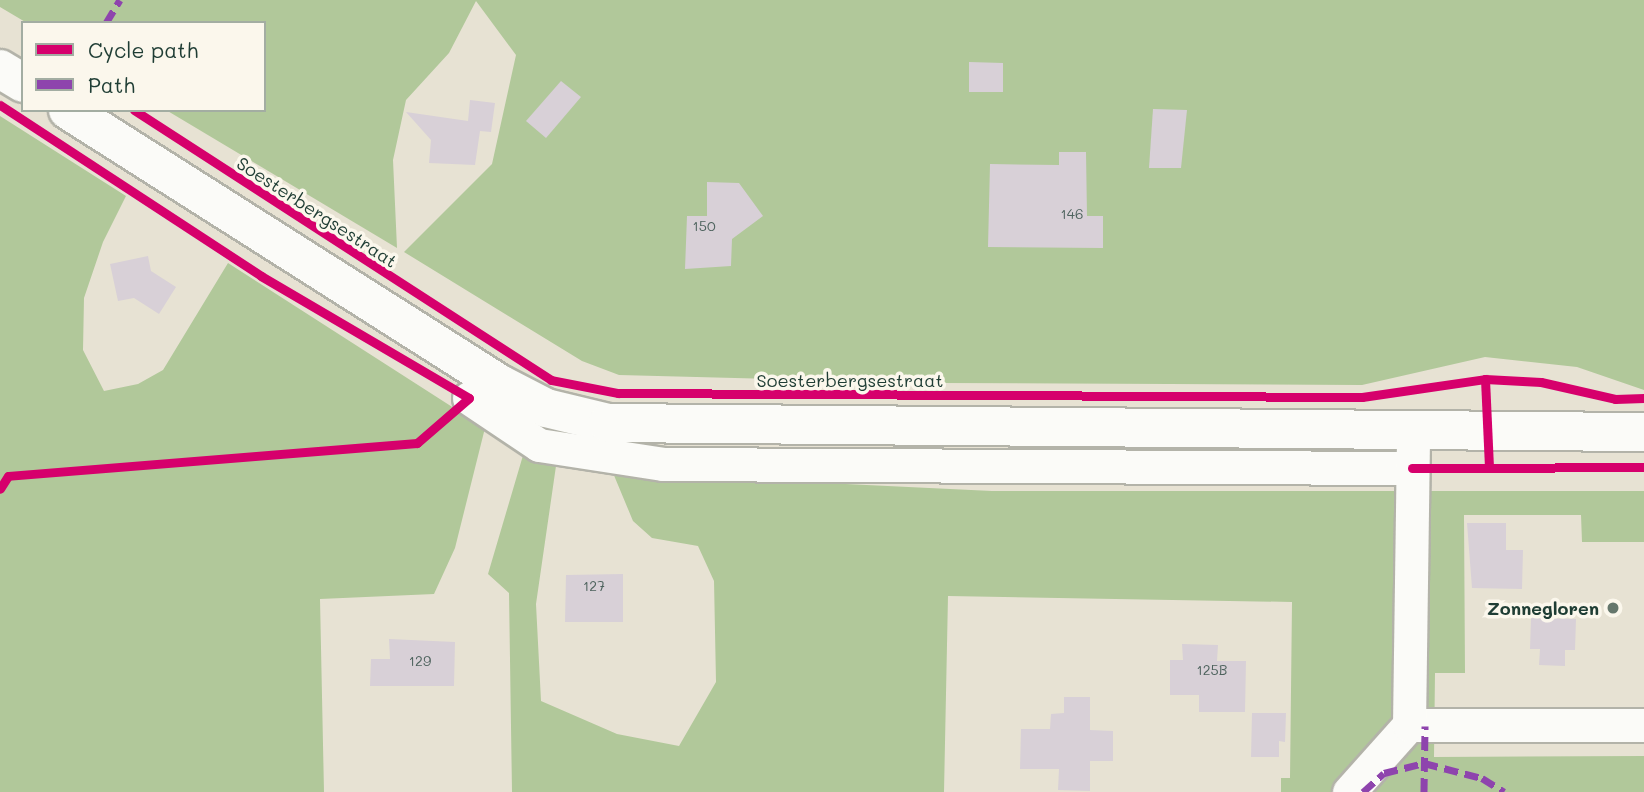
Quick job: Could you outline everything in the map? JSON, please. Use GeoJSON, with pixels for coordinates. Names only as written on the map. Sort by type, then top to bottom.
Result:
{"type":"FeatureCollection","features":[{"type":"Feature","properties":{"kind":"main road"},"geometry":{"type":"LineString","coordinates":[[0,69],[21,82]]}},
{"type":"Feature","properties":{"kind":"main road"},"geometry":{"type":"LineString","coordinates":[[71,112],[498,383],[546,408],[596,420],[1644,432]]}},
{"type":"Feature","properties":{"kind":"street"},"geometry":{"type":"LineString","coordinates":[[469,398],[539,445],[663,464],[1412,468]]}},
{"type":"Feature","properties":{"kind":"street"},"geometry":{"type":"LineString","coordinates":[[1349,792],[1409,725],[1413,430]]}},
{"type":"Feature","properties":{"kind":"street"},"geometry":{"type":"LineString","coordinates":[[1409,725],[1644,725]]}},
{"type":"Feature","properties":{"kind":"green space"},"geometry":{"type":"Polygon","coordinates":[[[0,0],[1644,0],[1644,390],[1577,367],[1485,357],[1362,385],[939,383],[619,375],[582,361],[404,252],[492,164],[516,55],[476,1],[449,53],[406,100],[393,160],[397,248],[169,112],[266,112],[266,21],[24,21],[0,7],[0,0]]]}},
{"type":"Feature","properties":{"kind":"green space"},"geometry":{"type":"Polygon","coordinates":[[[0,116],[126,196],[103,242],[84,298],[83,350],[104,391],[138,384],[163,370],[228,263],[485,428],[455,548],[434,594],[320,599],[324,792],[0,792],[0,116]]]}},
{"type":"Feature","properties":{"kind":"green space"},"geometry":{"type":"Polygon","coordinates":[[[524,452],[556,466],[536,604],[541,701],[617,734],[679,746],[716,682],[714,581],[698,546],[652,538],[633,521],[613,473],[992,491],[1644,491],[1644,542],[1582,542],[1581,515],[1464,515],[1465,673],[1435,673],[1434,757],[1644,756],[1644,792],[1281,792],[1281,778],[1290,778],[1292,602],[948,596],[944,792],[512,792],[509,593],[488,574],[524,452]]]}},
{"type":"Feature","properties":{"kind":"building"},"geometry":{"type":"Polygon","coordinates":[[[969,62],[1003,63],[1003,92],[969,92],[969,62]]]}},
{"type":"Feature","properties":{"kind":"building"},"geometry":{"type":"Polygon","coordinates":[[[561,81],[581,97],[546,138],[526,121],[561,81]]]}},
{"type":"Feature","properties":{"kind":"building"},"geometry":{"type":"Polygon","coordinates":[[[470,100],[495,103],[491,132],[480,131],[475,165],[429,163],[431,140],[406,112],[468,121],[470,100]]]}},
{"type":"Feature","properties":{"kind":"building"},"geometry":{"type":"Polygon","coordinates":[[[1153,109],[1187,110],[1181,168],[1149,168],[1153,109]]]}},
{"type":"Feature","properties":{"kind":"building"},"geometry":{"type":"Polygon","coordinates":[[[1059,152],[1086,152],[1087,216],[1103,216],[1103,248],[988,247],[990,164],[1059,165],[1059,152]]]}},
{"type":"Feature","properties":{"kind":"building"},"geometry":{"type":"Polygon","coordinates":[[[707,182],[739,183],[763,216],[732,239],[731,266],[685,269],[687,216],[707,216],[707,182]]]}},
{"type":"Feature","properties":{"kind":"building"},"geometry":{"type":"Polygon","coordinates":[[[148,256],[151,271],[176,287],[159,314],[134,298],[118,301],[110,264],[148,256]]]}},
{"type":"Feature","properties":{"kind":"building"},"geometry":{"type":"Polygon","coordinates":[[[1467,523],[1506,523],[1506,550],[1523,550],[1522,589],[1472,588],[1467,523]]]}},
{"type":"Feature","properties":{"kind":"building"},"geometry":{"type":"Polygon","coordinates":[[[623,574],[623,622],[565,622],[566,575],[623,574]]]}},
{"type":"Feature","properties":{"kind":"building"},"geometry":{"type":"Polygon","coordinates":[[[1531,618],[1576,619],[1575,650],[1565,650],[1565,666],[1539,665],[1540,649],[1530,649],[1531,618]]]}},
{"type":"Feature","properties":{"kind":"building"},"geometry":{"type":"Polygon","coordinates":[[[389,639],[455,642],[454,686],[370,686],[371,659],[390,659],[389,639]]]}},
{"type":"Feature","properties":{"kind":"building"},"geometry":{"type":"Polygon","coordinates":[[[1182,644],[1218,645],[1217,661],[1246,661],[1245,712],[1199,712],[1199,695],[1170,695],[1170,660],[1183,660],[1182,644]]]}},
{"type":"Feature","properties":{"kind":"building"},"geometry":{"type":"Polygon","coordinates":[[[1064,697],[1090,697],[1090,730],[1113,731],[1113,761],[1090,761],[1090,791],[1058,790],[1059,769],[1020,769],[1021,729],[1050,729],[1051,714],[1064,713],[1064,697]]]}},
{"type":"Feature","properties":{"kind":"building"},"geometry":{"type":"Polygon","coordinates":[[[1252,713],[1286,713],[1285,742],[1279,741],[1279,757],[1251,757],[1252,713]]]}},
{"type":"Feature","properties":{"kind":"marked path"},"geometry":{"type":"LineString","coordinates":[[107,21],[120,0]]}},
{"type":"Feature","properties":{"kind":"marked path"},"geometry":{"type":"LineString","coordinates":[[1424,792],[1425,726]]}},
{"type":"Feature","properties":{"kind":"marked path"},"geometry":{"type":"LineString","coordinates":[[1363,792],[1384,773],[1424,763],[1482,778],[1504,792]]}},
{"type":"Feature","properties":{"kind":"cycle path"},"geometry":{"type":"LineString","coordinates":[[0,105],[261,276],[469,398],[417,443],[8,476],[0,489]]}},
{"type":"Feature","properties":{"kind":"cycle path","name":"Soesterbergsestraat"},"geometry":{"type":"LineString","coordinates":[[137,112],[551,380],[618,393],[1362,397],[1485,379],[1541,382],[1615,399],[1644,398]]}},
{"type":"Feature","properties":{"kind":"cycle path"},"geometry":{"type":"LineString","coordinates":[[1485,379],[1489,467]]}},
{"type":"Feature","properties":{"kind":"cycle path"},"geometry":{"type":"LineString","coordinates":[[1412,468],[1644,467]]}},
{"type":"Feature","properties":{"kind":"place","name":"Zonnegloren"},"geometry":{"type":"Point","coordinates":[1613,608]}}]}
